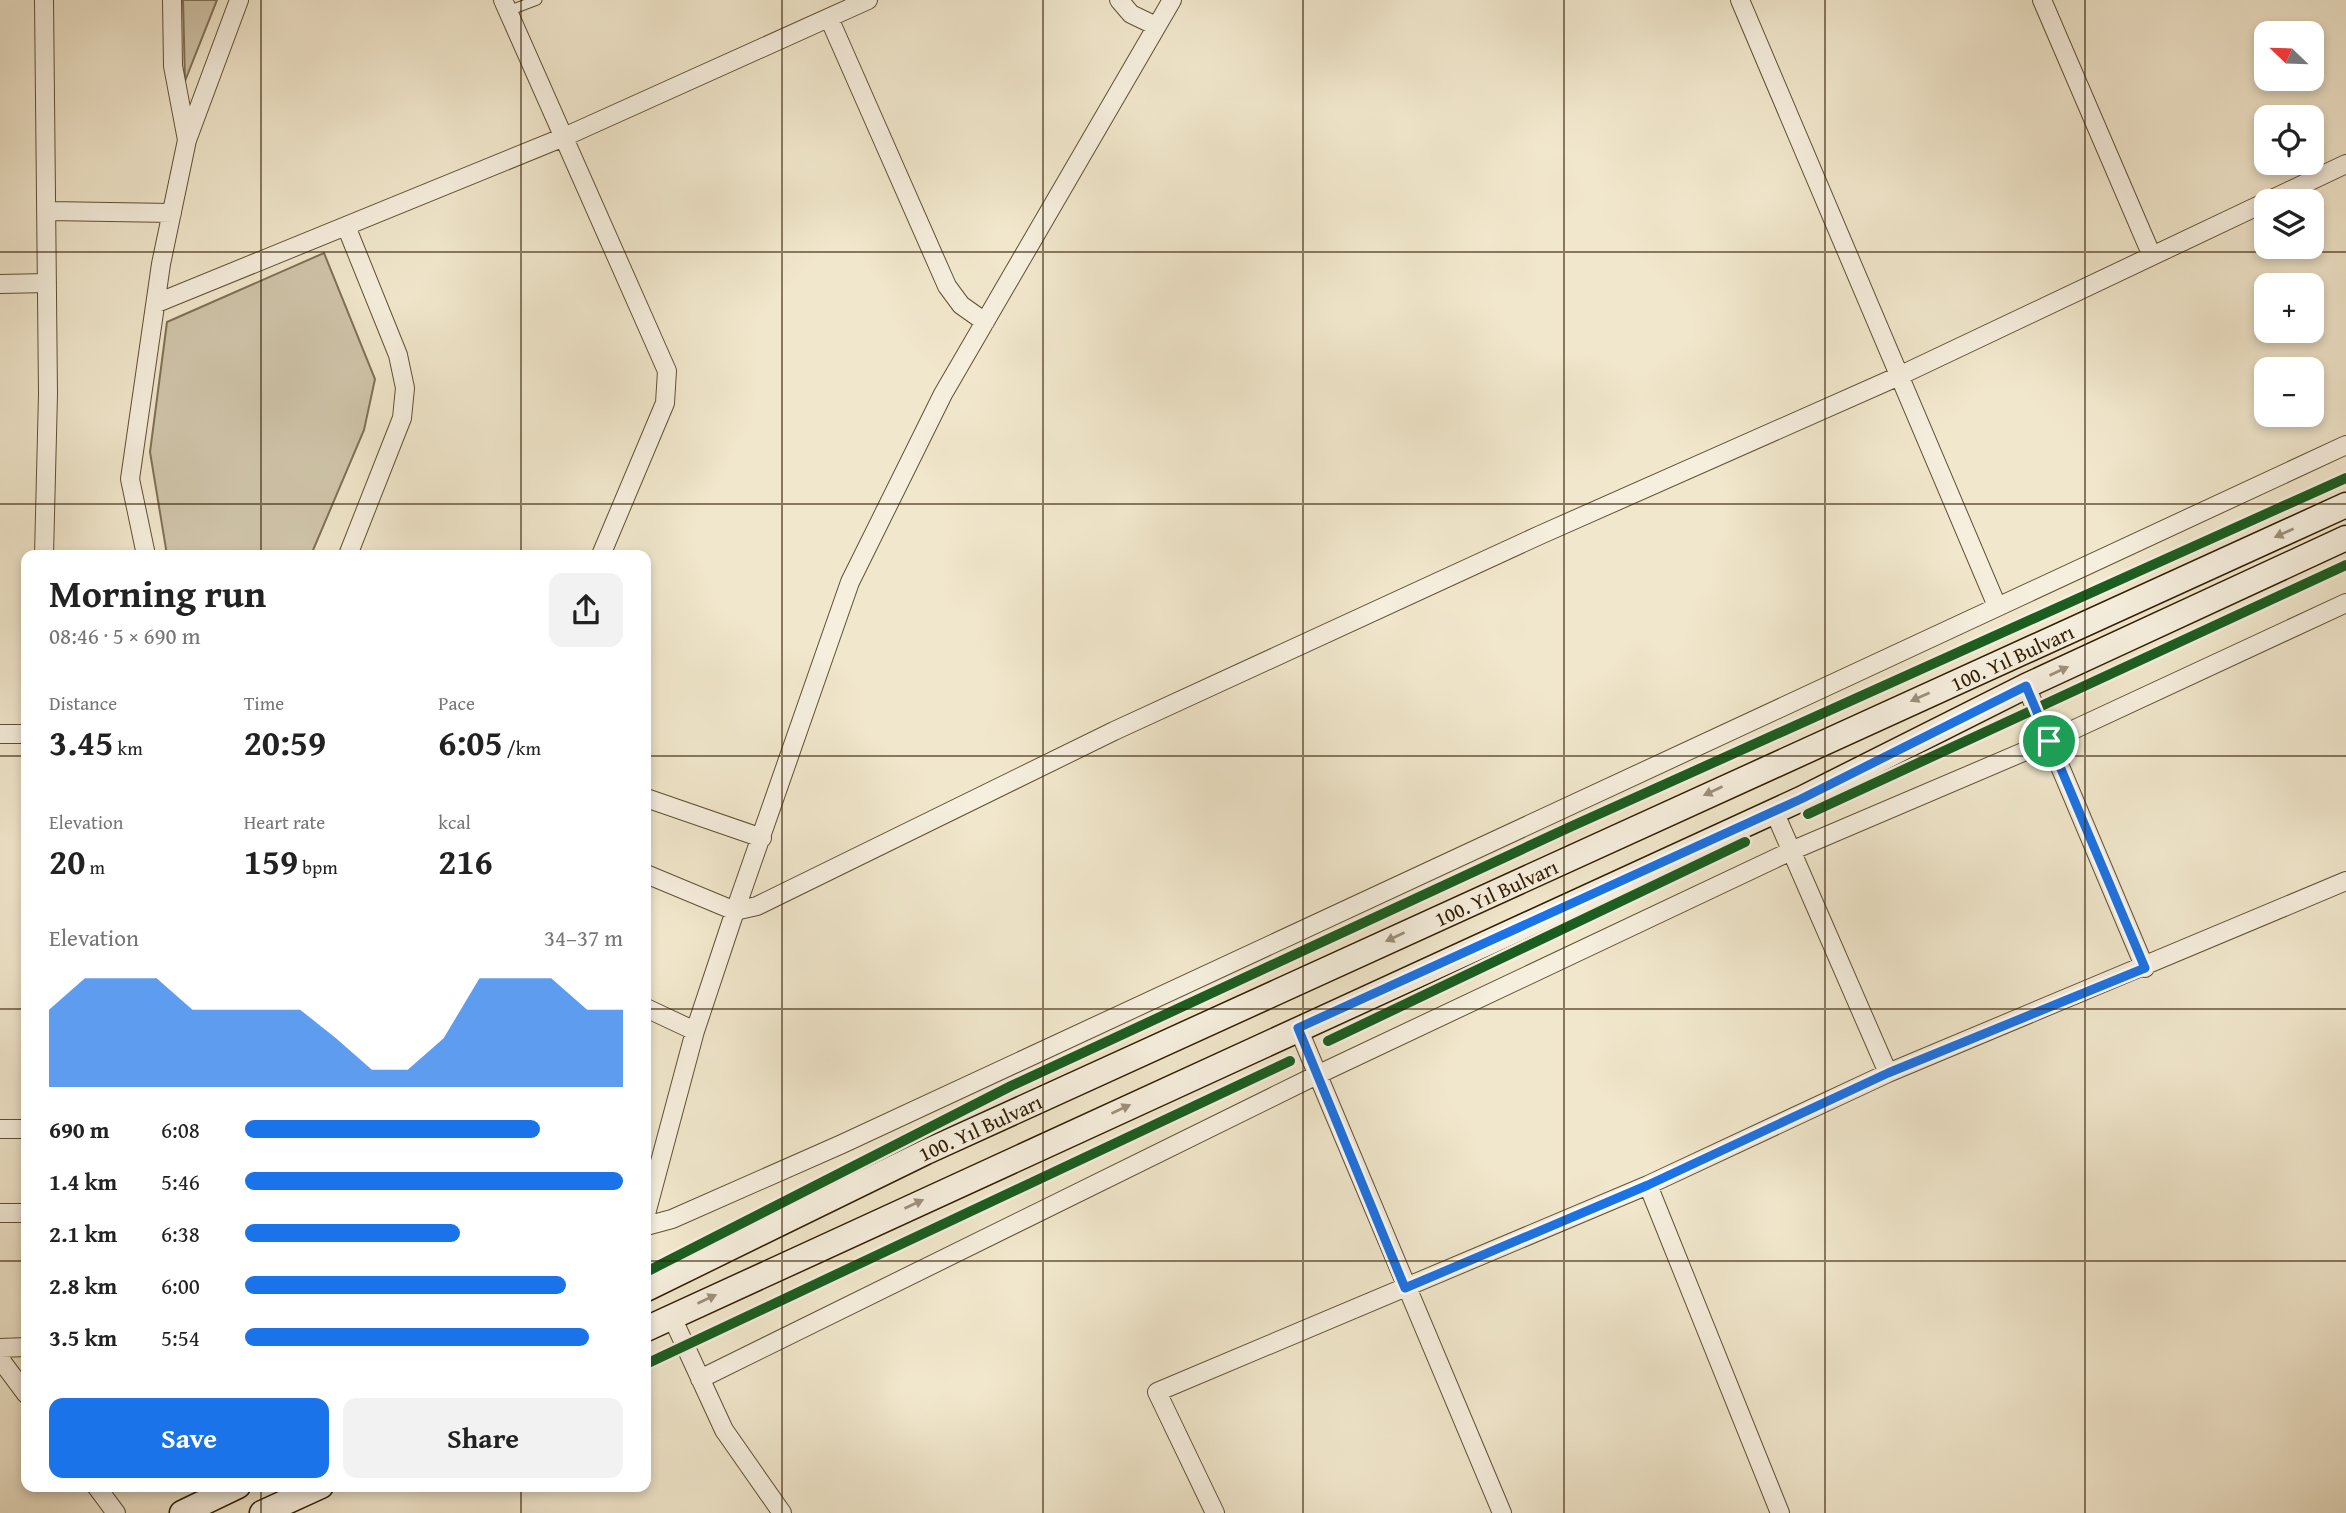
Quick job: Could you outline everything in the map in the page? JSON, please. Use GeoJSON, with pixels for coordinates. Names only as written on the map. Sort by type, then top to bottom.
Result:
{"type":"FeatureCollection","features":[{"type":"Feature","properties":{"kind":"main road","name":"100. Yıl Bulvarı"},"geometry":{"type":"LineString","coordinates":[[651,1285],[951,1140],[2346,505]]}},
{"type":"Feature","properties":{"kind":"main road","name":"100. Yıl Bulvarı"},"geometry":{"type":"LineString","coordinates":[[651,1326],[1774,811],[2026,686],[2346,538]]}},
{"type":"Feature","properties":{"kind":"main road","name":"100. Yıl Bulvarı"},"geometry":{"type":"LineString","coordinates":[[651,1292],[671,1315]]}},
{"type":"Feature","properties":{"kind":"main road"},"geometry":{"type":"LineString","coordinates":[[194,1504],[223,1492]]}},
{"type":"Feature","properties":{"kind":"main road"},"geometry":{"type":"LineString","coordinates":[[262,1513],[308,1492]]}},
{"type":"Feature","properties":{"kind":"street"},"geometry":{"type":"LineString","coordinates":[[44,0],[48,211],[44,550]]}},
{"type":"Feature","properties":{"kind":"street"},"geometry":{"type":"LineString","coordinates":[[172,0],[173,66],[187,140]]}},
{"type":"Feature","properties":{"kind":"street"},"geometry":{"type":"LineString","coordinates":[[145,550],[130,479],[161,264],[187,140],[239,0]]}},
{"type":"Feature","properties":{"kind":"street"},"geometry":{"type":"LineString","coordinates":[[157,303],[564,137],[868,0]]}},
{"type":"Feature","properties":{"kind":"street"},"geometry":{"type":"LineString","coordinates":[[1119,0],[1131,14],[1156,26]]}},
{"type":"Feature","properties":{"kind":"street"},"geometry":{"type":"LineString","coordinates":[[651,1193],[695,1031],[850,582],[943,394],[1172,0]]}},
{"type":"Feature","properties":{"kind":"street"},"geometry":{"type":"LineString","coordinates":[[1740,0],[1997,606]]}},
{"type":"Feature","properties":{"kind":"street"},"geometry":{"type":"LineString","coordinates":[[2042,0],[2152,256]]}},
{"type":"Feature","properties":{"kind":"street"},"geometry":{"type":"LineString","coordinates":[[506,6],[667,371],[665,403],[603,550]]}},
{"type":"Feature","properties":{"kind":"street"},"geometry":{"type":"LineString","coordinates":[[829,18],[947,286],[961,305],[985,323]]}},
{"type":"Feature","properties":{"kind":"street"},"geometry":{"type":"LineString","coordinates":[[2294,189],[2346,164]]}},
{"type":"Feature","properties":{"kind":"street"},"geometry":{"type":"LineString","coordinates":[[651,876],[735,911],[757,906],[1114,731],[1540,535],[1899,376],[2254,208]]}},
{"type":"Feature","properties":{"kind":"street"},"geometry":{"type":"LineString","coordinates":[[48,211],[172,213]]}},
{"type":"Feature","properties":{"kind":"street"},"geometry":{"type":"LineString","coordinates":[[346,226],[398,355],[405,388],[402,418],[350,550]]}},
{"type":"Feature","properties":{"kind":"street"},"geometry":{"type":"LineString","coordinates":[[0,284],[47,283]]}},
{"type":"Feature","properties":{"kind":"street"},"geometry":{"type":"LineString","coordinates":[[651,1225],[672,1219],[842,1144],[2346,445]]}},
{"type":"Feature","properties":{"kind":"street"},"geometry":{"type":"LineString","coordinates":[[700,1378],[1317,1075],[1791,851],[2049,741],[2346,603]]}},
{"type":"Feature","properties":{"kind":"street"},"geometry":{"type":"LineString","coordinates":[[2026,686],[2145,968]]}},
{"type":"Feature","properties":{"kind":"street"},"geometry":{"type":"LineString","coordinates":[[0,734],[21,734]]}},
{"type":"Feature","properties":{"kind":"street"},"geometry":{"type":"LineString","coordinates":[[651,801],[761,838]]}},
{"type":"Feature","properties":{"kind":"street"},"geometry":{"type":"LineString","coordinates":[[1774,811],[1888,1073]]}},
{"type":"Feature","properties":{"kind":"street"},"geometry":{"type":"LineString","coordinates":[[1215,1513],[1157,1392],[1648,1185],[1888,1073],[2145,968],[2346,881]]}},
{"type":"Feature","properties":{"kind":"street"},"geometry":{"type":"LineString","coordinates":[[651,1010],[695,1031]]}},
{"type":"Feature","properties":{"kind":"street"},"geometry":{"type":"LineString","coordinates":[[1298,1028],[1405,1288],[1503,1513]]}},
{"type":"Feature","properties":{"kind":"street"},"geometry":{"type":"LineString","coordinates":[[0,1129],[21,1129]]}},
{"type":"Feature","properties":{"kind":"street"},"geometry":{"type":"LineString","coordinates":[[651,1137],[663,1143]]}},
{"type":"Feature","properties":{"kind":"street"},"geometry":{"type":"LineString","coordinates":[[1648,1185],[1780,1513]]}},
{"type":"Feature","properties":{"kind":"street"},"geometry":{"type":"LineString","coordinates":[[0,1213],[21,1213]]}},
{"type":"Feature","properties":{"kind":"street"},"geometry":{"type":"LineString","coordinates":[[671,1315],[724,1430],[782,1513]]}},
{"type":"Feature","properties":{"kind":"street"},"geometry":{"type":"LineString","coordinates":[[0,1348],[21,1347]]}},
{"type":"Feature","properties":{"kind":"street"},"geometry":{"type":"LineString","coordinates":[[0,1359],[21,1387]]}},
{"type":"Feature","properties":{"kind":"street"},"geometry":{"type":"LineString","coordinates":[[100,1492],[116,1513]]}},
{"type":"Feature","properties":{"kind":"lane"},"geometry":{"type":"LineString","coordinates":[[506,6],[537,0]]}},
{"type":"Feature","properties":{"kind":"shaded area"},"geometry":{"type":"Polygon","coordinates":[[[183,0],[217,0],[185,81],[183,0]]]}},
{"type":"Feature","properties":{"kind":"shaded area"},"geometry":{"type":"Polygon","coordinates":[[[324,253],[375,379],[364,430],[313,550],[166,550],[150,452],[167,322],[324,253]]]}},
{"type":"Feature","properties":{"kind":"cycle path"},"geometry":{"type":"LineString","coordinates":[[651,1269],[1011,1086],[1570,827],[2346,478]]}},
{"type":"Feature","properties":{"kind":"cycle path"},"geometry":{"type":"LineString","coordinates":[[1808,814],[2346,565]]}},
{"type":"Feature","properties":{"kind":"cycle path"},"geometry":{"type":"LineString","coordinates":[[1328,1041],[1745,842]]}},
{"type":"Feature","properties":{"kind":"cycle path"},"geometry":{"type":"LineString","coordinates":[[651,1362],[1290,1061]]}},
{"type":"Feature","properties":{"kind":"route"},"geometry":{"type":"LineString","coordinates":[[2026,686],[2049,741],[2145,968],[1888,1073],[1648,1185],[1405,1288],[1298,1028],[1801,799],[2026,686]]}}]}
